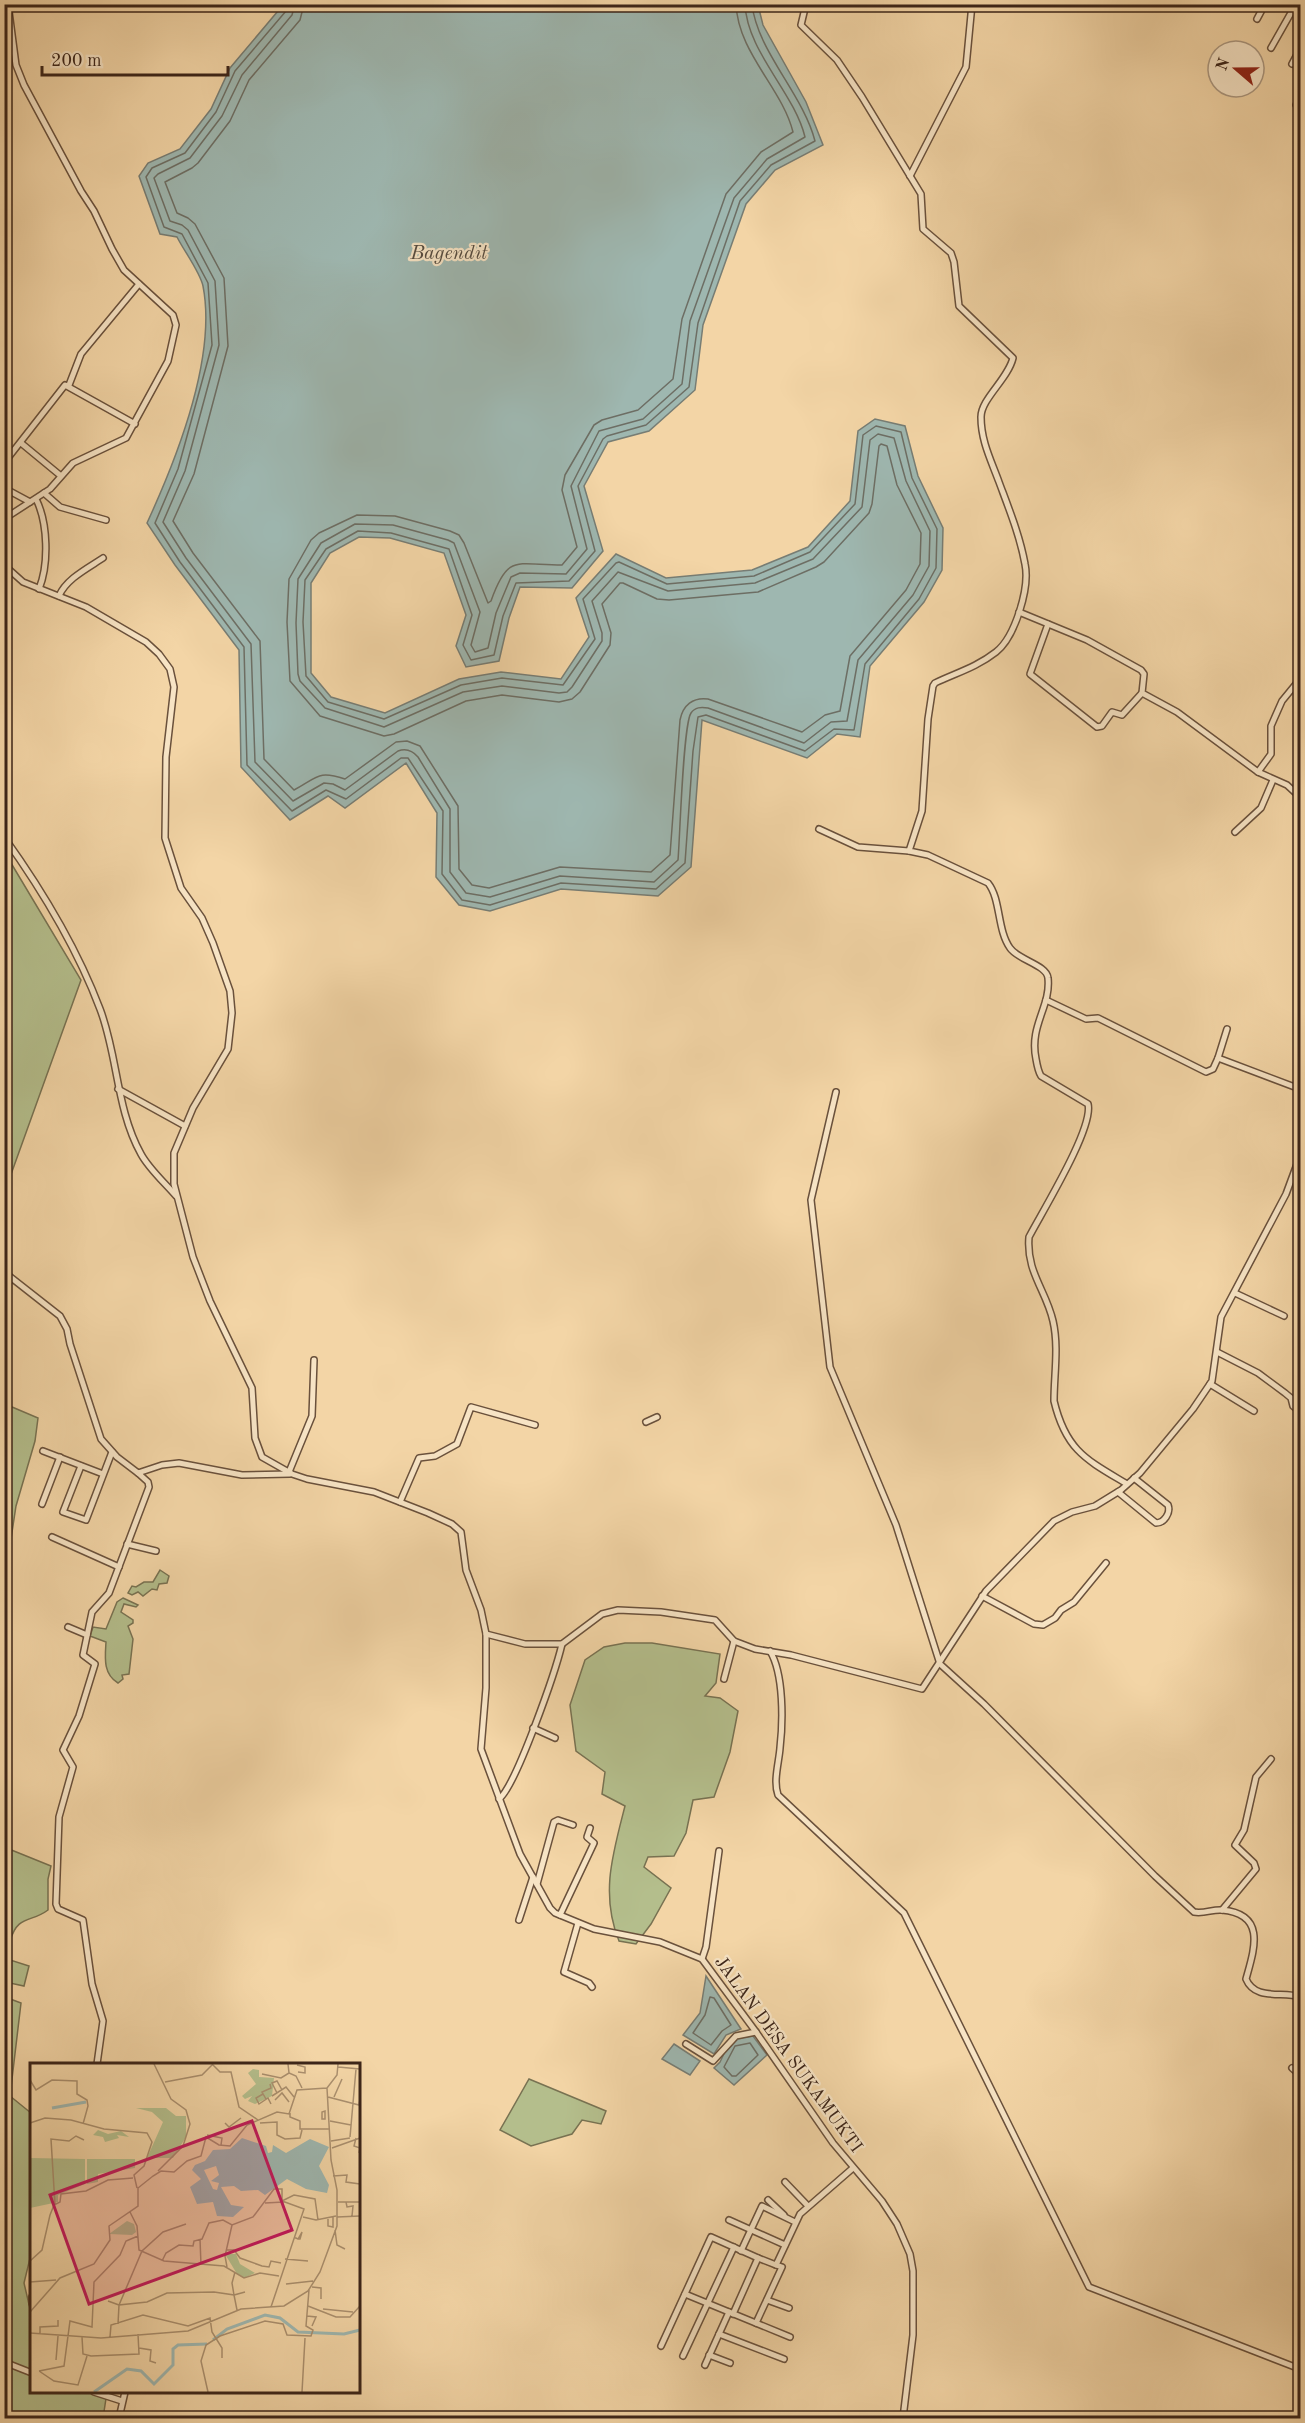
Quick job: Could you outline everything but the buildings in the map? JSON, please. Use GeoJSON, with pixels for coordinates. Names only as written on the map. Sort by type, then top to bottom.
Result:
{"type":"FeatureCollection","features":[{"type":"Feature","properties":{"kind":"street"},"geometry":{"type":"LineString","coordinates":[[4,519],[44,493],[73,463],[126,438],[168,361],[176,325],[172,315],[124,270],[24,85],[16,65],[8,4]]}},
{"type":"Feature","properties":{"kind":"street"},"geometry":{"type":"LineString","coordinates":[[807,4],[801,25],[837,60],[862,97],[923,201],[923,229],[947,248],[952,257],[960,306],[1013,358],[1006,375],[984,404],[981,418],[984,444],[1015,525],[1026,567],[1019,612],[1004,644],[996,652],[973,667],[935,683],[928,719],[922,811],[909,851]]}},
{"type":"Feature","properties":{"kind":"street"},"geometry":{"type":"LineString","coordinates":[[910,176],[966,67],[972,4]]}},
{"type":"Feature","properties":{"kind":"street"},"geometry":{"type":"LineString","coordinates":[[1257,19],[1265,4]]}},
{"type":"Feature","properties":{"kind":"street"},"geometry":{"type":"LineString","coordinates":[[1271,48],[1296,4]]}},
{"type":"Feature","properties":{"kind":"street"},"geometry":{"type":"LineString","coordinates":[[1292,64],[1300,49]]}},
{"type":"Feature","properties":{"kind":"street"},"geometry":{"type":"LineString","coordinates":[[1300,97],[1296,105],[1300,111]]}},
{"type":"Feature","properties":{"kind":"street"},"geometry":{"type":"LineString","coordinates":[[69,385],[81,354],[139,284]]}},
{"type":"Feature","properties":{"kind":"street"},"geometry":{"type":"LineString","coordinates":[[4,463],[63,386],[69,385],[135,424]]}},
{"type":"Feature","properties":{"kind":"street"},"geometry":{"type":"LineString","coordinates":[[21,443],[61,476]]}},
{"type":"Feature","properties":{"kind":"street"},"geometry":{"type":"LineString","coordinates":[[4,488],[33,501],[44,519],[45,569],[39,589]]}},
{"type":"Feature","properties":{"kind":"street"},"geometry":{"type":"LineString","coordinates":[[44,493],[60,507],[106,520]]}},
{"type":"Feature","properties":{"kind":"street"},"geometry":{"type":"LineString","coordinates":[[59,596],[61,590],[74,578],[103,558]]}},
{"type":"Feature","properties":{"kind":"street","name":"JALAN DESA SUKAMUKTI"},"geometry":{"type":"LineString","coordinates":[[4,565],[23,582],[105,617],[146,642],[170,669],[174,687],[166,757],[165,838],[181,888],[202,918],[217,953],[230,991],[232,1013],[228,1049],[193,1108],[184,1128],[174,1153],[174,1175],[177,1197],[193,1257],[210,1301],[252,1388],[255,1438],[262,1457],[290,1473],[336,1486],[374,1492],[452,1524],[461,1532],[466,1570],[481,1610],[486,1634],[486,1688],[481,1745],[520,1854],[552,1911],[594,1929],[660,1942],[702,1959],[833,2143],[882,2201],[897,2224],[912,2262],[913,2335],[903,2418]]}},
{"type":"Feature","properties":{"kind":"street"},"geometry":{"type":"LineString","coordinates":[[1019,612],[1088,640],[1141,670],[1144,674],[1142,693],[1122,715],[1112,712],[1102,726],[1098,727],[1030,674],[1048,624]]}},
{"type":"Feature","properties":{"kind":"street"},"geometry":{"type":"LineString","coordinates":[[1258,772],[1270,756],[1271,726],[1281,701],[1300,679]]}},
{"type":"Feature","properties":{"kind":"street"},"geometry":{"type":"LineString","coordinates":[[1142,693],[1177,711],[1258,772],[1292,789],[1300,796]]}},
{"type":"Feature","properties":{"kind":"street"},"geometry":{"type":"LineString","coordinates":[[1235,832],[1261,808],[1273,780]]}},
{"type":"Feature","properties":{"kind":"street"},"geometry":{"type":"LineString","coordinates":[[819,829],[858,847],[909,851],[928,855],[988,883],[993,891],[1008,946],[1024,960],[1047,972],[1046,1000],[1033,1042],[1038,1071],[1041,1076],[1088,1104],[1088,1119],[1029,1237],[1028,1252],[1031,1268],[1053,1320],[1056,1411],[1075,1449],[1084,1458],[1127,1484]]}},
{"type":"Feature","properties":{"kind":"street"},"geometry":{"type":"LineString","coordinates":[[4,837],[63,930],[91,986],[101,1011],[128,1124],[141,1155],[177,1197]]}},
{"type":"Feature","properties":{"kind":"street"},"geometry":{"type":"LineString","coordinates":[[1046,1000],[1086,1019],[1098,1018],[1206,1072],[1213,1070],[1222,1059],[1227,1029]]}},
{"type":"Feature","properties":{"kind":"street"},"geometry":{"type":"LineString","coordinates":[[1222,1059],[1300,1089]]}},
{"type":"Feature","properties":{"kind":"street"},"geometry":{"type":"LineString","coordinates":[[118,1089],[184,1128]]}},
{"type":"Feature","properties":{"kind":"street"},"geometry":{"type":"LineString","coordinates":[[836,1092],[811,1200],[830,1367],[896,1525],[940,1664],[998,1718],[1155,1876],[1194,1912],[1222,1910],[1242,1917],[1254,1930],[1255,1951],[1247,1982],[1268,1995],[1300,1997]]}},
{"type":"Feature","properties":{"kind":"street"},"geometry":{"type":"LineString","coordinates":[[499,1799],[506,1792],[515,1773],[562,1644],[600,1616],[618,1610],[661,1612],[715,1620],[734,1641],[754,1649],[920,1689],[925,1687],[957,1632],[982,1596],[1054,1521],[1072,1512],[1095,1506],[1118,1492],[1134,1478],[1193,1409],[1210,1384],[1221,1317],[1286,1194],[1300,1156]]}},
{"type":"Feature","properties":{"kind":"street"},"geometry":{"type":"LineString","coordinates":[[165,1183],[174,1175]]}},
{"type":"Feature","properties":{"kind":"street"},"geometry":{"type":"LineString","coordinates":[[4,1272],[60,1316],[101,1439],[112,1452],[141,1472],[149,1487],[107,1596],[92,1611],[83,1655],[95,1664],[79,1716],[63,1750],[72,1761],[73,1767],[59,1816],[56,1904],[58,1909],[83,1919],[92,1984],[104,2021],[97,2063]]}},
{"type":"Feature","properties":{"kind":"street"},"geometry":{"type":"LineString","coordinates":[[1235,1293],[1284,1316]]}},
{"type":"Feature","properties":{"kind":"street"},"geometry":{"type":"LineString","coordinates":[[1217,1352],[1258,1373],[1291,1398],[1293,1406],[1300,1412]]}},
{"type":"Feature","properties":{"kind":"street"},"geometry":{"type":"LineString","coordinates":[[141,1472],[179,1462],[242,1475],[290,1473],[312,1416],[314,1360]]}},
{"type":"Feature","properties":{"kind":"street"},"geometry":{"type":"LineString","coordinates":[[1210,1384],[1254,1412]]}},
{"type":"Feature","properties":{"kind":"street"},"geometry":{"type":"LineString","coordinates":[[400,1502],[419,1458],[435,1456],[457,1444],[471,1407],[535,1425]]}},
{"type":"Feature","properties":{"kind":"street"},"geometry":{"type":"LineString","coordinates":[[646,1422],[655,1418]]}},
{"type":"Feature","properties":{"kind":"street"},"geometry":{"type":"LineString","coordinates":[[43,1451],[103,1474]]}},
{"type":"Feature","properties":{"kind":"street"},"geometry":{"type":"LineString","coordinates":[[81,1466],[63,1512],[86,1520],[112,1452]]}},
{"type":"Feature","properties":{"kind":"street"},"geometry":{"type":"LineString","coordinates":[[42,1504],[60,1457]]}},
{"type":"Feature","properties":{"kind":"street"},"geometry":{"type":"LineString","coordinates":[[1118,1492],[1156,1523],[1164,1520],[1169,1511],[1168,1505],[1134,1478]]}},
{"type":"Feature","properties":{"kind":"street"},"geometry":{"type":"LineString","coordinates":[[52,1537],[119,1567]]}},
{"type":"Feature","properties":{"kind":"street"},"geometry":{"type":"LineString","coordinates":[[127,1544],[156,1551]]}},
{"type":"Feature","properties":{"kind":"street"},"geometry":{"type":"LineString","coordinates":[[982,1596],[1034,1624],[1043,1625],[1055,1618],[1060,1610],[1074,1602],[1106,1563]]}},
{"type":"Feature","properties":{"kind":"street"},"geometry":{"type":"LineString","coordinates":[[68,1628],[87,1635]]}},
{"type":"Feature","properties":{"kind":"street"},"geometry":{"type":"LineString","coordinates":[[486,1634],[525,1644],[562,1644]]}},
{"type":"Feature","properties":{"kind":"street"},"geometry":{"type":"LineString","coordinates":[[724,1679],[734,1641]]}},
{"type":"Feature","properties":{"kind":"street"},"geometry":{"type":"LineString","coordinates":[[768,1651],[777,1664],[780,1689],[781,1729],[777,1794],[904,1913],[1089,2286],[1300,2369]]}},
{"type":"Feature","properties":{"kind":"street"},"geometry":{"type":"LineString","coordinates":[[533,1728],[555,1738]]}},
{"type":"Feature","properties":{"kind":"street"},"geometry":{"type":"LineString","coordinates":[[1222,1910],[1256,1869],[1254,1863],[1234,1845],[1244,1830],[1256,1777],[1271,1759]]}},
{"type":"Feature","properties":{"kind":"street"},"geometry":{"type":"LineString","coordinates":[[537,1884],[554,1822],[558,1820],[573,1825]]}},
{"type":"Feature","properties":{"kind":"street"},"geometry":{"type":"LineString","coordinates":[[560,1915],[594,1843],[587,1837],[590,1828]]}},
{"type":"Feature","properties":{"kind":"street"},"geometry":{"type":"LineString","coordinates":[[702,1959],[706,1947],[719,1851]]}},
{"type":"Feature","properties":{"kind":"street"},"geometry":{"type":"LineString","coordinates":[[519,1920],[533,1877]]}},
{"type":"Feature","properties":{"kind":"street"},"geometry":{"type":"LineString","coordinates":[[578,1923],[564,1972],[589,1983],[592,1987]]}},
{"type":"Feature","properties":{"kind":"street"},"geometry":{"type":"LineString","coordinates":[[686,2044],[713,2061],[736,2036],[756,2032]]}},
{"type":"Feature","properties":{"kind":"street"},"geometry":{"type":"LineString","coordinates":[[1292,2068],[1300,2075]]}},
{"type":"Feature","properties":{"kind":"street"},"geometry":{"type":"LineString","coordinates":[[776,2265],[795,2222],[808,2206],[854,2168]]}},
{"type":"Feature","properties":{"kind":"street"},"geometry":{"type":"LineString","coordinates":[[785,2182],[808,2206]]}},
{"type":"Feature","properties":{"kind":"street"},"geometry":{"type":"LineString","coordinates":[[768,2200],[788,2218]]}},
{"type":"Feature","properties":{"kind":"street"},"geometry":{"type":"LineString","coordinates":[[741,2251],[762,2206],[795,2222]]}},
{"type":"Feature","properties":{"kind":"street"},"geometry":{"type":"LineString","coordinates":[[729,2220],[785,2245]]}},
{"type":"Feature","properties":{"kind":"street"},"geometry":{"type":"LineString","coordinates":[[661,2346],[711,2237],[782,2267],[756,2323]]}},
{"type":"Feature","properties":{"kind":"street"},"geometry":{"type":"LineString","coordinates":[[683,2356],[734,2247]]}},
{"type":"Feature","properties":{"kind":"street"},"geometry":{"type":"LineString","coordinates":[[705,2365],[758,2258]]}},
{"type":"Feature","properties":{"kind":"street"},"geometry":{"type":"LineString","coordinates":[[685,2294],[790,2337]]}},
{"type":"Feature","properties":{"kind":"street"},"geometry":{"type":"LineString","coordinates":[[767,2300],[789,2308]]}},
{"type":"Feature","properties":{"kind":"street"},"geometry":{"type":"LineString","coordinates":[[719,2334],[784,2359]]}},
{"type":"Feature","properties":{"kind":"street"},"geometry":{"type":"LineString","coordinates":[[709,2355],[730,2363]]}},
{"type":"Feature","properties":{"kind":"street"},"geometry":{"type":"LineString","coordinates":[[4,2362],[30,2372]]}},
{"type":"Feature","properties":{"kind":"street"},"geometry":{"type":"LineString","coordinates":[[99,2393],[122,2401]]}},
{"type":"Feature","properties":{"kind":"street"},"geometry":{"type":"LineString","coordinates":[[119,2418],[124,2393]]}},
{"type":"Feature","properties":{"kind":"green space"},"geometry":{"type":"Polygon","coordinates":[[[5,853],[81,980],[5,1191],[5,853]]]}},
{"type":"Feature","properties":{"kind":"green space"},"geometry":{"type":"Polygon","coordinates":[[[5,1404],[38,1418],[35,1441],[16,1506],[5,1578],[5,1404]]]}},
{"type":"Feature","properties":{"kind":"green space"},"geometry":{"type":"Polygon","coordinates":[[[160,1570],[169,1576],[167,1583],[159,1584],[157,1590],[152,1589],[143,1596],[138,1592],[132,1595],[128,1593],[132,1586],[153,1582],[160,1570]]]}},
{"type":"Feature","properties":{"kind":"green space"},"geometry":{"type":"Polygon","coordinates":[[[123,1598],[138,1605],[136,1607],[124,1604],[121,1612],[133,1620],[133,1623],[128,1626],[133,1639],[129,1674],[122,1675],[123,1679],[118,1683],[107,1670],[106,1642],[90,1636],[93,1627],[106,1629],[117,1602],[123,1598]]]}},
{"type":"Feature","properties":{"kind":"green space"},"geometry":{"type":"Polygon","coordinates":[[[625,1643],[652,1643],[720,1654],[716,1683],[705,1696],[720,1698],[738,1711],[730,1752],[714,1797],[693,1800],[686,1833],[674,1856],[648,1857],[644,1867],[671,1888],[651,1924],[636,1944],[619,1941],[610,1907],[610,1874],[625,1806],[602,1794],[605,1772],[576,1751],[570,1705],[585,1660],[604,1647],[625,1643]]]}},
{"type":"Feature","properties":{"kind":"green space"},"geometry":{"type":"Polygon","coordinates":[[[4,1847],[51,1866],[48,1879],[48,1910],[21,1923],[13,1932],[9,1944],[10,1960],[29,1966],[24,1986],[5,1982],[4,1847]]]}},
{"type":"Feature","properties":{"kind":"green space"},"geometry":{"type":"Polygon","coordinates":[[[5,1997],[21,2003],[10,2096],[30,2112],[30,2258],[24,2283],[30,2309],[30,2393],[107,2393],[103,2418],[5,2418],[5,1997]]]}},
{"type":"Feature","properties":{"kind":"green space"},"geometry":{"type":"Polygon","coordinates":[[[529,2079],[606,2111],[601,2124],[582,2120],[572,2134],[531,2146],[500,2130],[529,2079]]]}},
{"type":"Feature","properties":{"kind":"water","name":"Bagendit"},"geometry":{"type":"Polygon","coordinates":[[[283,5],[758,5],[763,25],[806,102],[823,145],[775,170],[746,204],[703,325],[695,390],[649,431],[608,442],[584,486],[603,551],[572,588],[520,587],[509,618],[499,661],[466,667],[456,646],[466,615],[444,553],[390,538],[359,537],[330,553],[311,583],[311,673],[331,697],[385,713],[459,679],[501,672],[561,679],[589,637],[576,598],[616,554],[666,578],[752,570],[808,547],[850,501],[858,431],[875,419],[905,426],[918,476],[943,528],[942,570],[924,602],[870,666],[860,737],[837,734],[807,758],[702,720],[691,867],[658,896],[561,889],[490,911],[459,905],[436,877],[437,813],[406,763],[345,808],[328,796],[290,820],[241,767],[239,650],[175,565],[147,523],[170,469],[192,407],[204,344],[206,314],[203,286],[199,274],[177,237],[160,234],[139,176],[148,163],[180,149],[211,109],[230,68],[283,5]]]}},
{"type":"Feature","properties":{"kind":"water"},"geometry":{"type":"Polygon","coordinates":[[[706,1976],[741,2029],[726,2035],[714,2054],[683,2035],[700,2013],[706,1976]]]}},
{"type":"Feature","properties":{"kind":"water"},"geometry":{"type":"Polygon","coordinates":[[[753,2036],[767,2055],[734,2085],[714,2068],[720,2062],[731,2039],[753,2036]]]}},
{"type":"Feature","properties":{"kind":"water"},"geometry":{"type":"Polygon","coordinates":[[[674,2044],[700,2061],[690,2075],[662,2059],[674,2044]]]}}]}
